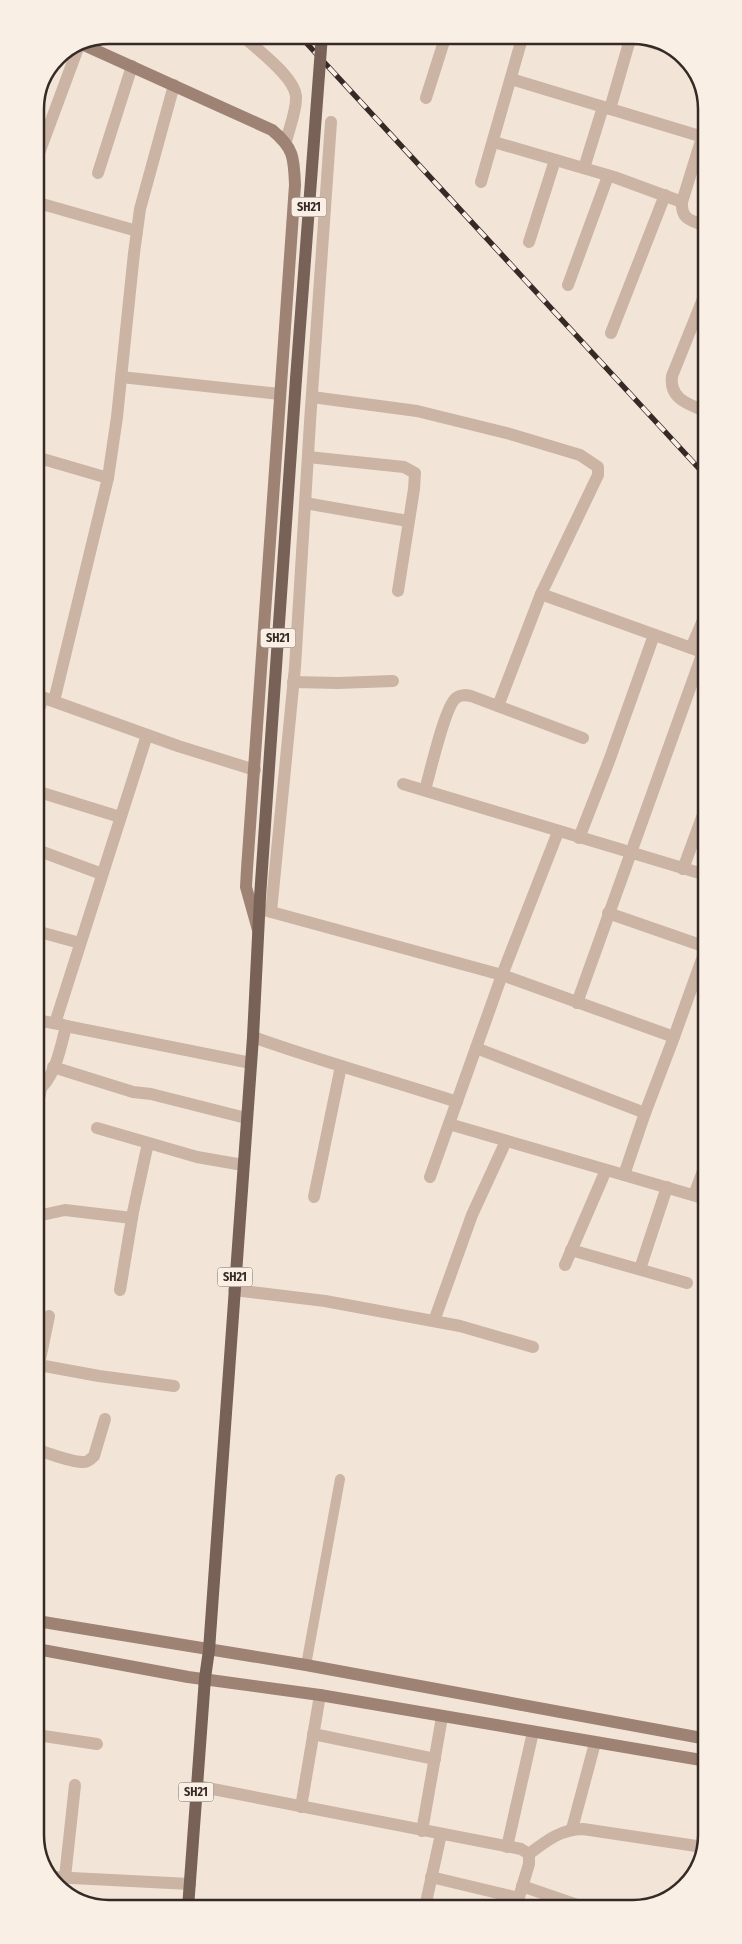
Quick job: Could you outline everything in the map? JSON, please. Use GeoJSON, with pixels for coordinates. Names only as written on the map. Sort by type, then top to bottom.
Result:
{"type":"FeatureCollection","features":[{"type":"Feature","properties":{"kind":"main road","name":"SH21"},"geometry":{"type":"LineString","coordinates":[[189,1900],[253,1037],[258,932],[264,906],[292,428],[321,44]]}},
{"type":"Feature","properties":{"kind":"street"},"geometry":{"type":"LineString","coordinates":[[251,44],[287,78],[294,89],[296,98],[286,142]]}},
{"type":"Feature","properties":{"kind":"street"},"geometry":{"type":"LineString","coordinates":[[426,98],[443,44]]}},
{"type":"Feature","properties":{"kind":"street"},"geometry":{"type":"LineString","coordinates":[[482,182],[521,44]]}},
{"type":"Feature","properties":{"kind":"street"},"geometry":{"type":"LineString","coordinates":[[584,168],[626,44]]}},
{"type":"Feature","properties":{"kind":"street"},"geometry":{"type":"LineString","coordinates":[[89,47],[272,130],[286,142],[294,161],[295,185],[246,887],[258,932]]}},
{"type":"Feature","properties":{"kind":"street"},"geometry":{"type":"LineString","coordinates":[[44,140],[76,53]]}},
{"type":"Feature","properties":{"kind":"street"},"geometry":{"type":"LineString","coordinates":[[98,173],[132,66]]}},
{"type":"Feature","properties":{"kind":"street"},"geometry":{"type":"LineString","coordinates":[[511,79],[606,108],[698,132]]}},
{"type":"Feature","properties":{"kind":"street"},"geometry":{"type":"LineString","coordinates":[[174,85],[140,209],[108,478],[44,698],[147,735],[255,770]]}},
{"type":"Feature","properties":{"kind":"street"},"geometry":{"type":"LineString","coordinates":[[331,122],[293,682],[264,906],[502,975],[674,1036]]}},
{"type":"Feature","properties":{"kind":"street"},"geometry":{"type":"LineString","coordinates":[[494,142],[584,168],[682,202]]}},
{"type":"Feature","properties":{"kind":"street"},"geometry":{"type":"LineString","coordinates":[[698,153],[682,202],[682,211],[686,218],[698,223]]}},
{"type":"Feature","properties":{"kind":"street"},"geometry":{"type":"LineString","coordinates":[[529,242],[555,160]]}},
{"type":"Feature","properties":{"kind":"street"},"geometry":{"type":"LineString","coordinates":[[568,285],[608,176]]}},
{"type":"Feature","properties":{"kind":"street"},"geometry":{"type":"LineString","coordinates":[[611,333],[665,195]]}},
{"type":"Feature","properties":{"kind":"street"},"geometry":{"type":"LineString","coordinates":[[44,205],[137,231]]}},
{"type":"Feature","properties":{"kind":"street"},"geometry":{"type":"LineString","coordinates":[[698,311],[672,376],[671,384],[674,393],[681,400],[698,408]]}},
{"type":"Feature","properties":{"kind":"street"},"geometry":{"type":"LineString","coordinates":[[121,377],[280,394]]}},
{"type":"Feature","properties":{"kind":"street"},"geometry":{"type":"LineString","coordinates":[[312,397],[417,411],[510,434],[580,455],[598,467],[598,475],[541,594],[498,706]]}},
{"type":"Feature","properties":{"kind":"street"},"geometry":{"type":"LineString","coordinates":[[308,457],[411,469],[416,473],[398,591]]}},
{"type":"Feature","properties":{"kind":"street"},"geometry":{"type":"LineString","coordinates":[[44,460],[108,478]]}},
{"type":"Feature","properties":{"kind":"street"},"geometry":{"type":"LineString","coordinates":[[305,503],[408,521]]}},
{"type":"Feature","properties":{"kind":"street"},"geometry":{"type":"LineString","coordinates":[[541,594],[698,650]]}},
{"type":"Feature","properties":{"kind":"street"},"geometry":{"type":"LineString","coordinates":[[579,838],[654,635]]}},
{"type":"Feature","properties":{"kind":"street"},"geometry":{"type":"LineString","coordinates":[[577,1003],[698,657]]}},
{"type":"Feature","properties":{"kind":"street"},"geometry":{"type":"LineString","coordinates":[[293,682],[338,684],[393,681]]}},
{"type":"Feature","properties":{"kind":"street"},"geometry":{"type":"LineString","coordinates":[[425,790],[448,710],[457,697],[465,694],[583,738]]}},
{"type":"Feature","properties":{"kind":"street"},"geometry":{"type":"LineString","coordinates":[[63,1025],[57,1022],[57,1016],[147,735]]}},
{"type":"Feature","properties":{"kind":"street"},"geometry":{"type":"LineString","coordinates":[[403,784],[698,873]]}},
{"type":"Feature","properties":{"kind":"street"},"geometry":{"type":"LineString","coordinates":[[44,793],[120,817]]}},
{"type":"Feature","properties":{"kind":"street"},"geometry":{"type":"LineString","coordinates":[[684,869],[698,831]]}},
{"type":"Feature","properties":{"kind":"street"},"geometry":{"type":"LineString","coordinates":[[430,1177],[502,975],[558,832]]}},
{"type":"Feature","properties":{"kind":"street"},"geometry":{"type":"LineString","coordinates":[[44,853],[102,874]]}},
{"type":"Feature","properties":{"kind":"street"},"geometry":{"type":"LineString","coordinates":[[608,913],[698,950]]}},
{"type":"Feature","properties":{"kind":"street"},"geometry":{"type":"LineString","coordinates":[[44,933],[80,943]]}},
{"type":"Feature","properties":{"kind":"street"},"geometry":{"type":"LineString","coordinates":[[624,1175],[645,1112],[698,970]]}},
{"type":"Feature","properties":{"kind":"street"},"geometry":{"type":"LineString","coordinates":[[44,1021],[251,1063]]}},
{"type":"Feature","properties":{"kind":"street"},"geometry":{"type":"LineString","coordinates":[[44,1081],[53,1067],[63,1025]]}},
{"type":"Feature","properties":{"kind":"street"},"geometry":{"type":"LineString","coordinates":[[253,1037],[313,1059],[457,1102]]}},
{"type":"Feature","properties":{"kind":"street"},"geometry":{"type":"LineString","coordinates":[[476,1048],[645,1112]]}},
{"type":"Feature","properties":{"kind":"street"},"geometry":{"type":"LineString","coordinates":[[314,1197],[341,1066]]}},
{"type":"Feature","properties":{"kind":"street"},"geometry":{"type":"LineString","coordinates":[[53,1067],[133,1092],[151,1094],[246,1118]]}},
{"type":"Feature","properties":{"kind":"street"},"geometry":{"type":"LineString","coordinates":[[449,1124],[698,1196]]}},
{"type":"Feature","properties":{"kind":"street"},"geometry":{"type":"LineString","coordinates":[[97,1128],[197,1157],[243,1165]]}},
{"type":"Feature","properties":{"kind":"street"},"geometry":{"type":"LineString","coordinates":[[434,1322],[472,1215],[506,1140]]}},
{"type":"Feature","properties":{"kind":"street"},"geometry":{"type":"LineString","coordinates":[[120,1290],[132,1218],[148,1143]]}},
{"type":"Feature","properties":{"kind":"street"},"geometry":{"type":"LineString","coordinates":[[565,1265],[606,1170]]}},
{"type":"Feature","properties":{"kind":"street"},"geometry":{"type":"LineString","coordinates":[[640,1270],[667,1187]]}},
{"type":"Feature","properties":{"kind":"street"},"geometry":{"type":"LineString","coordinates":[[44,1217],[65,1210],[132,1218]]}},
{"type":"Feature","properties":{"kind":"street"},"geometry":{"type":"LineString","coordinates":[[572,1250],[687,1283]]}},
{"type":"Feature","properties":{"kind":"street"},"geometry":{"type":"LineString","coordinates":[[234,1290],[325,1302],[460,1326],[533,1347]]}},
{"type":"Feature","properties":{"kind":"street"},"geometry":{"type":"LineString","coordinates":[[44,1340],[49,1316]]}},
{"type":"Feature","properties":{"kind":"street"},"geometry":{"type":"LineString","coordinates":[[44,1370],[174,1386]]}},
{"type":"Feature","properties":{"kind":"street"},"geometry":{"type":"LineString","coordinates":[[44,1452],[76,1461],[90,1461],[94,1456],[105,1419]]}},
{"type":"Feature","properties":{"kind":"street"},"geometry":{"type":"LineString","coordinates":[[44,1622],[208,1653],[306,1665],[698,1737]]}},
{"type":"Feature","properties":{"kind":"street"},"geometry":{"type":"LineString","coordinates":[[44,1650],[698,1760]]}},
{"type":"Feature","properties":{"kind":"street"},"geometry":{"type":"LineString","coordinates":[[301,1807],[320,1695]]}},
{"type":"Feature","properties":{"kind":"street"},"geometry":{"type":"LineString","coordinates":[[422,1831],[442,1717]]}},
{"type":"Feature","properties":{"kind":"street"},"geometry":{"type":"LineString","coordinates":[[507,1847],[533,1732]]}},
{"type":"Feature","properties":{"kind":"street"},"geometry":{"type":"LineString","coordinates":[[313,1734],[435,1759]]}},
{"type":"Feature","properties":{"kind":"street"},"geometry":{"type":"LineString","coordinates":[[44,1736],[97,1744]]}},
{"type":"Feature","properties":{"kind":"street"},"geometry":{"type":"LineString","coordinates":[[572,1829],[595,1743]]}},
{"type":"Feature","properties":{"kind":"street"},"geometry":{"type":"LineString","coordinates":[[59,1877],[74,1785]]}},
{"type":"Feature","properties":{"kind":"street"},"geometry":{"type":"LineString","coordinates":[[197,1786],[521,1849],[529,1854]]}},
{"type":"Feature","properties":{"kind":"street"},"geometry":{"type":"LineString","coordinates":[[529,1854],[551,1838],[572,1829],[697,1845]]}},
{"type":"Feature","properties":{"kind":"street"},"geometry":{"type":"LineString","coordinates":[[426,1900],[441,1834]]}},
{"type":"Feature","properties":{"kind":"street"},"geometry":{"type":"LineString","coordinates":[[519,1897],[529,1864],[529,1854]]}},
{"type":"Feature","properties":{"kind":"street"},"geometry":{"type":"LineString","coordinates":[[59,1877],[190,1884]]}},
{"type":"Feature","properties":{"kind":"street"},"geometry":{"type":"LineString","coordinates":[[431,1877],[538,1900]]}},
{"type":"Feature","properties":{"kind":"lane"},"geometry":{"type":"LineString","coordinates":[[306,1665],[340,1479]]}},
{"type":"Feature","properties":{"kind":"railway"},"geometry":{"type":"LineString","coordinates":[[307,44],[698,467]]}}]}
